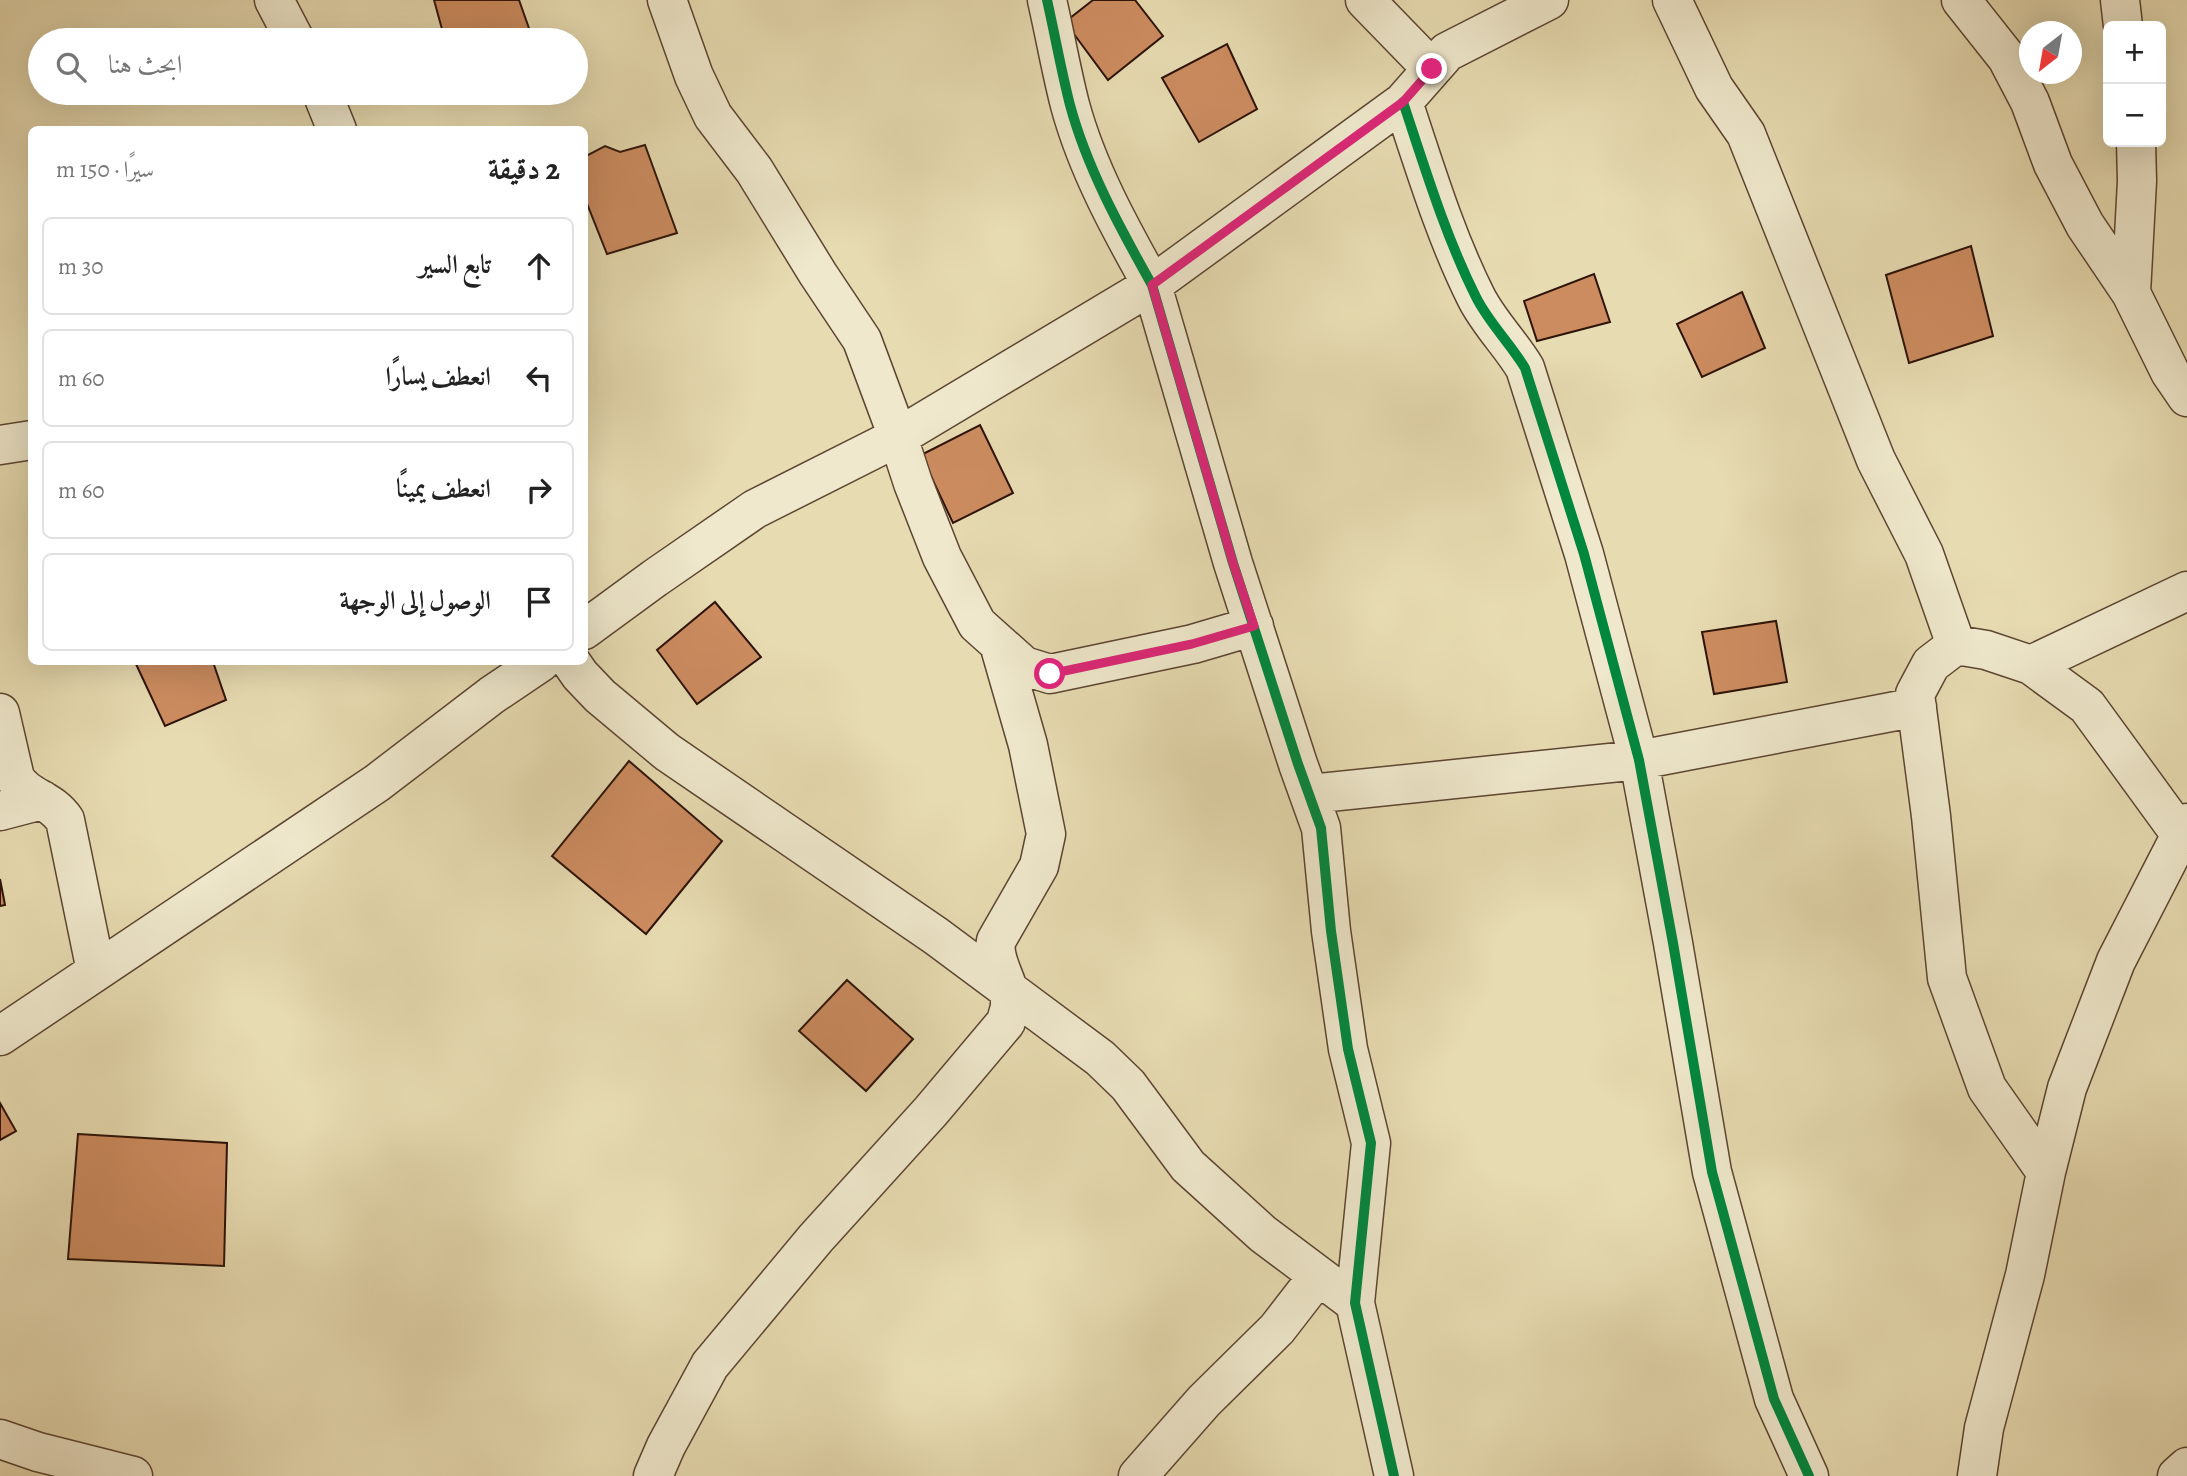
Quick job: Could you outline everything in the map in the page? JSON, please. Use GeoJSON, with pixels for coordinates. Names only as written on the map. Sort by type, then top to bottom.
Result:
{"type":"FeatureCollection","features":[{"type":"Feature","properties":{"kind":"street"},"geometry":{"type":"LineString","coordinates":[[274,0],[289,28]]}},
{"type":"Feature","properties":{"kind":"street"},"geometry":{"type":"LineString","coordinates":[[667,0],[694,76],[713,116],[754,170],[862,340],[942,557],[977,624],[1024,666],[1050,674],[1192,644],[1254,626]]}},
{"type":"Feature","properties":{"kind":"street"},"geometry":{"type":"LineString","coordinates":[[1047,0],[1071,106],[1094,172],[1152,285],[1233,563],[1321,828],[1331,931],[1348,1049],[1371,1143],[1354,1303],[1394,1476]]}},
{"type":"Feature","properties":{"kind":"street"},"geometry":{"type":"LineString","coordinates":[[1365,0],[1432,69]]}},
{"type":"Feature","properties":{"kind":"street"},"geometry":{"type":"LineString","coordinates":[[588,627],[755,509],[898,437],[1152,285],[1403,102],[1447,52],[1547,0]]}},
{"type":"Feature","properties":{"kind":"street"},"geometry":{"type":"LineString","coordinates":[[1672,0],[1714,88],[1746,134],[1876,460],[1924,554],[1956,645]]}},
{"type":"Feature","properties":{"kind":"street"},"geometry":{"type":"LineString","coordinates":[[1961,0],[2007,58],[2030,102],[2053,164],[2085,225],[2131,293],[2170,372],[2187,397]]}},
{"type":"Feature","properties":{"kind":"street"},"geometry":{"type":"LineString","coordinates":[[2120,0],[2122,21]]}},
{"type":"Feature","properties":{"kind":"street"},"geometry":{"type":"LineString","coordinates":[[1403,102],[1439,211],[1477,299],[1525,368],[1584,554],[1639,760],[1712,1172],[1774,1399],[1809,1476]]}},
{"type":"Feature","properties":{"kind":"street"},"geometry":{"type":"LineString","coordinates":[[326,105],[335,126]]}},
{"type":"Feature","properties":{"kind":"street"},"geometry":{"type":"LineString","coordinates":[[2131,293],[2136,147]]}},
{"type":"Feature","properties":{"kind":"street"},"geometry":{"type":"LineString","coordinates":[[0,445],[28,441]]}},
{"type":"Feature","properties":{"kind":"street"},"geometry":{"type":"LineString","coordinates":[[2031,665],[2187,591]]}},
{"type":"Feature","properties":{"kind":"street"},"geometry":{"type":"LineString","coordinates":[[653,1476],[709,1365],[807,1248],[931,1111],[1006,1022],[1010,1004],[995,953],[996,941],[1039,866],[1046,834],[1028,746],[999,643]]}},
{"type":"Feature","properties":{"kind":"street"},"geometry":{"type":"LineString","coordinates":[[1977,1476],[1984,1428],[2025,1275],[2067,1088],[2116,961],[2184,829],[2087,706],[2031,665],[1986,650],[1956,645],[1931,664],[1915,694],[1931,816],[1947,978],[1987,1088],[2046,1172]]}},
{"type":"Feature","properties":{"kind":"street"},"geometry":{"type":"LineString","coordinates":[[0,1036],[377,783],[492,695],[537,665]]}},
{"type":"Feature","properties":{"kind":"street"},"geometry":{"type":"LineString","coordinates":[[573,665],[600,696],[667,752],[936,936],[1100,1058],[1128,1084],[1188,1166],[1263,1234],[1354,1303]]}},
{"type":"Feature","properties":{"kind":"street"},"geometry":{"type":"LineString","coordinates":[[1310,794],[1639,760],[1917,707]]}},
{"type":"Feature","properties":{"kind":"street"},"geometry":{"type":"LineString","coordinates":[[0,713],[19,786],[56,808],[65,820],[96,971]]}},
{"type":"Feature","properties":{"kind":"street"},"geometry":{"type":"LineString","coordinates":[[0,811],[42,800]]}},
{"type":"Feature","properties":{"kind":"street"},"geometry":{"type":"LineString","coordinates":[[1138,1476],[1204,1401],[1276,1329],[1318,1276]]}},
{"type":"Feature","properties":{"kind":"street"},"geometry":{"type":"LineString","coordinates":[[0,1439],[38,1452],[133,1476]]}},
{"type":"Feature","properties":{"kind":"street"},"geometry":{"type":"LineString","coordinates":[[2177,1476],[2187,1467]]}},
{"type":"Feature","properties":{"kind":"building"},"geometry":{"type":"Polygon","coordinates":[[[434,0],[519,0],[529,28],[442,28],[434,0]]]}},
{"type":"Feature","properties":{"kind":"building"},"geometry":{"type":"Polygon","coordinates":[[[1093,0],[1135,0],[1163,36],[1108,80],[1065,22],[1093,0]]]}},
{"type":"Feature","properties":{"kind":"building"},"geometry":{"type":"Polygon","coordinates":[[[1227,44],[1257,109],[1199,142],[1162,78],[1227,44]]]}},
{"type":"Feature","properties":{"kind":"building"},"geometry":{"type":"Polygon","coordinates":[[[645,145],[677,233],[607,254],[588,206],[588,155],[605,146],[620,152],[645,145]]]}},
{"type":"Feature","properties":{"kind":"building"},"geometry":{"type":"Polygon","coordinates":[[[1971,246],[1993,336],[1909,363],[1886,275],[1971,246]]]}},
{"type":"Feature","properties":{"kind":"building"},"geometry":{"type":"Polygon","coordinates":[[[1594,274],[1610,322],[1537,341],[1524,301],[1594,274]]]}},
{"type":"Feature","properties":{"kind":"building"},"geometry":{"type":"Polygon","coordinates":[[[1742,292],[1765,348],[1702,377],[1677,324],[1742,292]]]}},
{"type":"Feature","properties":{"kind":"building"},"geometry":{"type":"Polygon","coordinates":[[[980,425],[1013,493],[953,523],[921,455],[980,425]]]}},
{"type":"Feature","properties":{"kind":"building"},"geometry":{"type":"Polygon","coordinates":[[[715,602],[761,657],[697,704],[657,650],[715,602]]]}},
{"type":"Feature","properties":{"kind":"building"},"geometry":{"type":"Polygon","coordinates":[[[1776,621],[1787,682],[1714,694],[1702,632],[1776,621]]]}},
{"type":"Feature","properties":{"kind":"building"},"geometry":{"type":"Polygon","coordinates":[[[136,665],[214,665],[226,700],[165,726],[136,665]]]}},
{"type":"Feature","properties":{"kind":"building"},"geometry":{"type":"Polygon","coordinates":[[[629,761],[722,841],[646,934],[552,856],[629,761]]]}},
{"type":"Feature","properties":{"kind":"building"},"geometry":{"type":"Polygon","coordinates":[[[0,879],[5,905],[0,906],[0,879]]]}},
{"type":"Feature","properties":{"kind":"building"},"geometry":{"type":"Polygon","coordinates":[[[847,980],[913,1039],[866,1091],[799,1031],[847,980]]]}},
{"type":"Feature","properties":{"kind":"building"},"geometry":{"type":"Polygon","coordinates":[[[0,1103],[16,1131],[0,1140],[0,1103]]]}},
{"type":"Feature","properties":{"kind":"building"},"geometry":{"type":"Polygon","coordinates":[[[78,1134],[227,1143],[224,1266],[68,1259],[78,1134]]]}},
{"type":"Feature","properties":{"kind":"cycle path"},"geometry":{"type":"LineString","coordinates":[[1047,0],[1077,128],[1105,197],[1152,285],[1233,563],[1321,828],[1331,931],[1348,1049],[1371,1143],[1355,1303],[1394,1476]]}},
{"type":"Feature","properties":{"kind":"cycle path"},"geometry":{"type":"LineString","coordinates":[[1403,102],[1436,201],[1465,274],[1481,306],[1525,368],[1584,554],[1639,760],[1712,1172],[1774,1399],[1809,1476]]}},
{"type":"Feature","properties":{"kind":"route"},"geometry":{"type":"LineString","coordinates":[[1050,674],[1192,644],[1254,626],[1152,285],[1403,102],[1432,69]]}}]}
